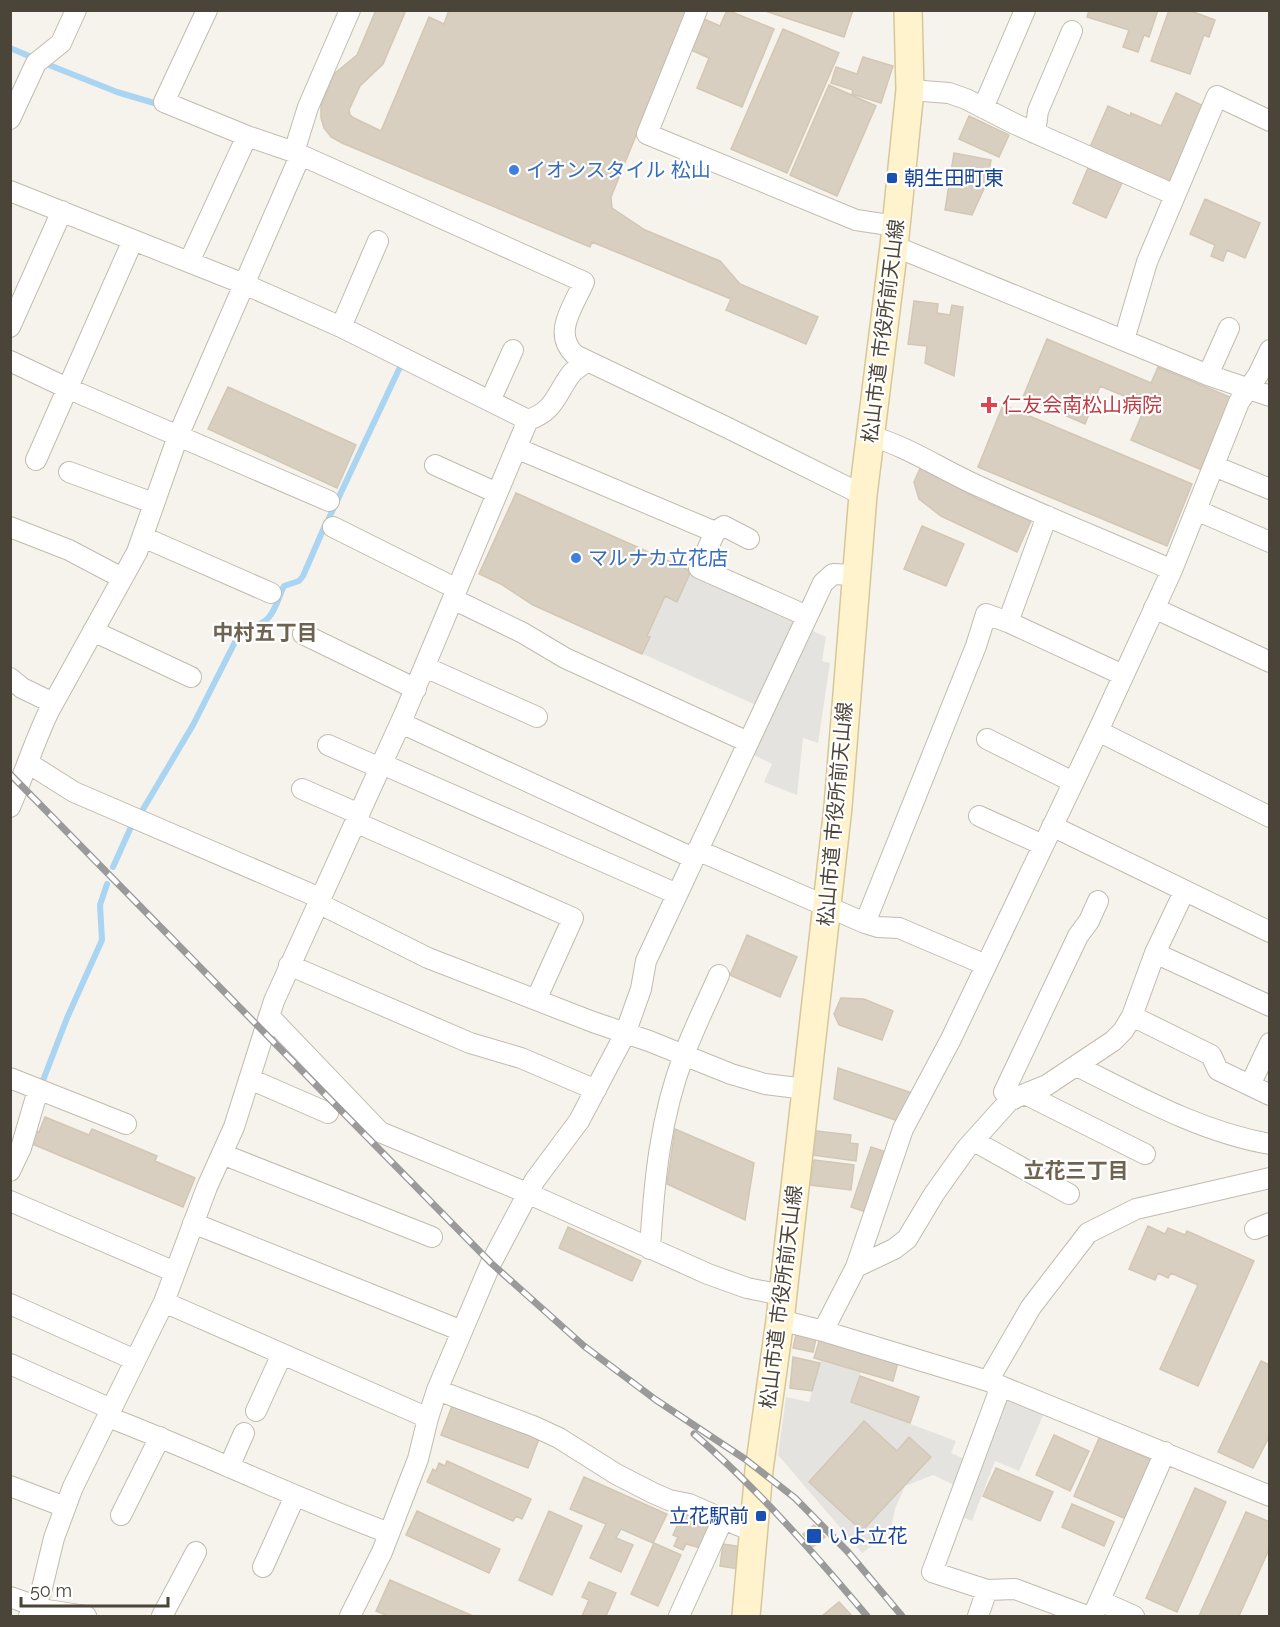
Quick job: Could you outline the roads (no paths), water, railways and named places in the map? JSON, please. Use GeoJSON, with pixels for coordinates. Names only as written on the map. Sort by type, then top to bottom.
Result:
{"type":"FeatureCollection","features":[{"type":"Feature","properties":{"kind":"street"},"geometry":{"type":"LineString","coordinates":[[10,119],[36,63],[62,43],[76,10]]}},
{"type":"Feature","properties":{"kind":"street"},"geometry":{"type":"LineString","coordinates":[[207,10],[164,102],[297,154],[584,282],[565,326],[563,337],[570,350],[587,362],[863,495]]}},
{"type":"Feature","properties":{"kind":"street"},"geometry":{"type":"LineString","coordinates":[[10,807],[36,738],[53,703],[143,537],[178,436],[297,154],[308,106],[350,10]]}},
{"type":"Feature","properties":{"kind":"street"},"geometry":{"type":"LineString","coordinates":[[697,10],[647,134],[895,236],[1124,340],[1208,375],[1269,396]]}},
{"type":"Feature","properties":{"kind":"street","name":"松山市道 市役所前天山線"},"geometry":{"type":"LineString","coordinates":[[746,1617],[759,1470],[781,1307],[838,807],[863,495],[895,236],[910,90],[909,10]]}},
{"type":"Feature","properties":{"kind":"street"},"geometry":{"type":"LineString","coordinates":[[982,108],[1025,10]]}},
{"type":"Feature","properties":{"kind":"street"},"geometry":{"type":"LineString","coordinates":[[1035,133],[1038,111],[1072,31]]}},
{"type":"Feature","properties":{"kind":"street"},"geometry":{"type":"LineString","coordinates":[[910,90],[949,93],[1175,195]]}},
{"type":"Feature","properties":{"kind":"street"},"geometry":{"type":"LineString","coordinates":[[1124,340],[1147,262],[1217,96],[1269,121]]}},
{"type":"Feature","properties":{"kind":"street"},"geometry":{"type":"LineString","coordinates":[[189,262],[247,136]]}},
{"type":"Feature","properties":{"kind":"street"},"geometry":{"type":"LineString","coordinates":[[10,191],[244,284],[341,327],[528,420]]}},
{"type":"Feature","properties":{"kind":"street"},"geometry":{"type":"LineString","coordinates":[[10,327],[62,211]]}},
{"type":"Feature","properties":{"kind":"street"},"geometry":{"type":"LineString","coordinates":[[36,460],[133,240]]}},
{"type":"Feature","properties":{"kind":"street"},"geometry":{"type":"LineString","coordinates":[[341,327],[378,242]]}},
{"type":"Feature","properties":{"kind":"street"},"geometry":{"type":"LineString","coordinates":[[1208,375],[1228,328]]}},
{"type":"Feature","properties":{"kind":"street"},"geometry":{"type":"LineString","coordinates":[[490,401],[513,350]]}},
{"type":"Feature","properties":{"kind":"street"},"geometry":{"type":"LineString","coordinates":[[823,1331],[856,1267],[903,1129],[951,1039],[1098,731],[1172,570],[1239,402],[1258,375],[1269,350]]}},
{"type":"Feature","properties":{"kind":"street"},"geometry":{"type":"LineString","coordinates":[[10,361],[67,388],[329,501]]}},
{"type":"Feature","properties":{"kind":"street"},"geometry":{"type":"LineString","coordinates":[[32,1611],[41,1592],[54,1538],[65,1507],[164,1302],[242,1106],[269,1016],[289,965],[416,689],[528,420],[541,415],[553,404],[573,372],[587,362]]}},
{"type":"Feature","properties":{"kind":"street"},"geometry":{"type":"LineString","coordinates":[[870,435],[894,444],[955,476],[1172,570]]}},
{"type":"Feature","properties":{"kind":"street"},"geometry":{"type":"LineString","coordinates":[[516,448],[715,532]]}},
{"type":"Feature","properties":{"kind":"street"},"geometry":{"type":"LineString","coordinates":[[435,465],[497,493]]}},
{"type":"Feature","properties":{"kind":"street"},"geometry":{"type":"LineString","coordinates":[[1214,466],[1269,489]]}},
{"type":"Feature","properties":{"kind":"street"},"geometry":{"type":"LineString","coordinates":[[69,472],[153,504]]}},
{"type":"Feature","properties":{"kind":"street"},"geometry":{"type":"LineString","coordinates":[[1196,510],[1269,543]]}},
{"type":"Feature","properties":{"kind":"street"},"geometry":{"type":"LineString","coordinates":[[1008,622],[1047,516]]}},
{"type":"Feature","properties":{"kind":"street"},"geometry":{"type":"LineString","coordinates":[[333,526],[565,658],[748,742]]}},
{"type":"Feature","properties":{"kind":"street"},"geometry":{"type":"LineString","coordinates":[[749,538],[724,526],[715,532],[699,568],[807,616]]}},
{"type":"Feature","properties":{"kind":"street"},"geometry":{"type":"LineString","coordinates":[[10,527],[69,550],[122,578]]}},
{"type":"Feature","properties":{"kind":"street"},"geometry":{"type":"LineString","coordinates":[[143,537],[271,593]]}},
{"type":"Feature","properties":{"kind":"street"},"geometry":{"type":"LineString","coordinates":[[356,1615],[418,1459],[437,1390],[491,1263],[535,1179],[579,1121],[625,1034],[641,989],[646,961],[823,583],[833,574],[855,575]]}},
{"type":"Feature","properties":{"kind":"street"},"geometry":{"type":"LineString","coordinates":[[1154,608],[1269,662]]}},
{"type":"Feature","properties":{"kind":"street"},"geometry":{"type":"LineString","coordinates":[[865,923],[976,646],[986,614],[1124,675]]}},
{"type":"Feature","properties":{"kind":"street"},"geometry":{"type":"LineString","coordinates":[[93,631],[190,677]]}},
{"type":"Feature","properties":{"kind":"street"},"geometry":{"type":"LineString","coordinates":[[303,634],[416,689]]}},
{"type":"Feature","properties":{"kind":"street"},"geometry":{"type":"LineString","coordinates":[[425,667],[537,717]]}},
{"type":"Feature","properties":{"kind":"street"},"geometry":{"type":"LineString","coordinates":[[10,678],[22,688],[53,703]]}},
{"type":"Feature","properties":{"kind":"street"},"geometry":{"type":"LineString","coordinates":[[401,723],[695,854],[827,905],[865,923],[878,927],[899,928],[986,965]]}},
{"type":"Feature","properties":{"kind":"street"},"geometry":{"type":"LineString","coordinates":[[1098,731],[1269,817]]}},
{"type":"Feature","properties":{"kind":"street"},"geometry":{"type":"LineString","coordinates":[[987,738],[1073,782]]}},
{"type":"Feature","properties":{"kind":"street"},"geometry":{"type":"LineString","coordinates":[[328,745],[677,894]]}},
{"type":"Feature","properties":{"kind":"street"},"geometry":{"type":"LineString","coordinates":[[28,763],[74,792],[319,901],[428,958],[684,1056],[765,1084],[806,1089]]}},
{"type":"Feature","properties":{"kind":"street"},"geometry":{"type":"LineString","coordinates":[[302,789],[357,818],[573,918],[536,1000]]}},
{"type":"Feature","properties":{"kind":"street"},"geometry":{"type":"LineString","coordinates":[[979,816],[1043,845]]}},
{"type":"Feature","properties":{"kind":"street"},"geometry":{"type":"LineString","coordinates":[[1052,826],[1269,932]]}},
{"type":"Feature","properties":{"kind":"street"},"geometry":{"type":"LineString","coordinates":[[856,1267],[894,1249],[907,1239],[934,1194],[974,1141],[1010,1100],[1047,1085],[1113,1041],[1131,1016],[1155,953],[1184,892]]}},
{"type":"Feature","properties":{"kind":"street"},"geometry":{"type":"LineString","coordinates":[[1098,901],[1089,921],[1078,936],[1004,1092],[1019,1096],[1145,1154]]}},
{"type":"Feature","properties":{"kind":"street"},"geometry":{"type":"LineString","coordinates":[[1155,953],[1269,1006]]}},
{"type":"Feature","properties":{"kind":"street"},"geometry":{"type":"LineString","coordinates":[[289,965],[470,1043],[521,1058],[596,1090]]}},
{"type":"Feature","properties":{"kind":"street"},"geometry":{"type":"LineString","coordinates":[[651,1249],[654,1191],[663,1130],[684,1056],[719,975]]}},
{"type":"Feature","properties":{"kind":"street"},"geometry":{"type":"LineString","coordinates":[[269,1016],[380,1132],[747,1288],[823,1331],[994,1384],[1269,1496]]}},
{"type":"Feature","properties":{"kind":"street"},"geometry":{"type":"LineString","coordinates":[[1131,1016],[1210,1055],[1218,1070],[1269,1095]]}},
{"type":"Feature","properties":{"kind":"street"},"geometry":{"type":"LineString","coordinates":[[1251,1085],[1269,1043]]}},
{"type":"Feature","properties":{"kind":"street"},"geometry":{"type":"LineString","coordinates":[[1077,1066],[1184,1118],[1244,1140],[1269,1144]]}},
{"type":"Feature","properties":{"kind":"street"},"geometry":{"type":"LineString","coordinates":[[10,1078],[126,1124]]}},
{"type":"Feature","properties":{"kind":"street"},"geometry":{"type":"LineString","coordinates":[[250,1079],[328,1113]]}},
{"type":"Feature","properties":{"kind":"street"},"geometry":{"type":"LineString","coordinates":[[10,1171],[21,1148],[38,1090]]}},
{"type":"Feature","properties":{"kind":"street"},"geometry":{"type":"LineString","coordinates":[[974,1141],[1069,1194]]}},
{"type":"Feature","properties":{"kind":"street"},"geometry":{"type":"LineString","coordinates":[[222,1154],[432,1237]]}},
{"type":"Feature","properties":{"kind":"street"},"geometry":{"type":"LineString","coordinates":[[1087,1617],[1015,1589],[987,1590],[932,1572],[994,1384],[1031,1307],[1088,1233],[1136,1209],[1269,1178]]}},
{"type":"Feature","properties":{"kind":"street"},"geometry":{"type":"LineString","coordinates":[[10,1201],[175,1272]]}},
{"type":"Feature","properties":{"kind":"street"},"geometry":{"type":"LineString","coordinates":[[194,1223],[462,1331]]}},
{"type":"Feature","properties":{"kind":"street"},"geometry":{"type":"LineString","coordinates":[[164,1302],[428,1418]]}},
{"type":"Feature","properties":{"kind":"street"},"geometry":{"type":"LineString","coordinates":[[10,1304],[135,1360]]}},
{"type":"Feature","properties":{"kind":"street"},"geometry":{"type":"LineString","coordinates":[[256,1411],[282,1353]]}},
{"type":"Feature","properties":{"kind":"street"},"geometry":{"type":"LineString","coordinates":[[10,1364],[160,1437],[295,1496],[389,1533]]}},
{"type":"Feature","properties":{"kind":"street"},"geometry":{"type":"LineString","coordinates":[[437,1390],[533,1426],[559,1438],[616,1474],[653,1493],[689,1504],[755,1532]]}},
{"type":"Feature","properties":{"kind":"street"},"geometry":{"type":"LineString","coordinates":[[229,1467],[244,1433]]}},
{"type":"Feature","properties":{"kind":"street"},"geometry":{"type":"LineString","coordinates":[[121,1515],[160,1437]]}},
{"type":"Feature","properties":{"kind":"street"},"geometry":{"type":"LineString","coordinates":[[1134,1617],[1097,1609],[1165,1452]]}},
{"type":"Feature","properties":{"kind":"street"},"geometry":{"type":"LineString","coordinates":[[10,1486],[65,1507]]}},
{"type":"Feature","properties":{"kind":"street"},"geometry":{"type":"LineString","coordinates":[[263,1567],[295,1496]]}},
{"type":"Feature","properties":{"kind":"street"},"geometry":{"type":"LineString","coordinates":[[679,1617],[723,1519]]}},
{"type":"Feature","properties":{"kind":"street"},"geometry":{"type":"LineString","coordinates":[[162,1617],[196,1552]]}},
{"type":"Feature","properties":{"kind":"street"},"geometry":{"type":"LineString","coordinates":[[978,1617],[987,1590]]}},
{"type":"Feature","properties":{"kind":"street"},"geometry":{"type":"LineString","coordinates":[[10,1597],[32,1611],[86,1617]]}},
{"type":"Feature","properties":{"kind":"waterway"},"geometry":{"type":"LineString","coordinates":[[10,48],[29,56]]}},
{"type":"Feature","properties":{"kind":"waterway"},"geometry":{"type":"LineString","coordinates":[[49,65],[117,92],[154,103]]}},
{"type":"Feature","properties":{"kind":"waterway"},"geometry":{"type":"LineString","coordinates":[[329,518],[401,365]]}},
{"type":"Feature","properties":{"kind":"waterway"},"geometry":{"type":"LineString","coordinates":[[238,638],[266,620],[274,609],[284,586],[299,581],[303,576],[326,523]]}},
{"type":"Feature","properties":{"kind":"waterway"},"geometry":{"type":"LineString","coordinates":[[142,811],[193,725],[235,642]]}},
{"type":"Feature","properties":{"kind":"waterway"},"geometry":{"type":"LineString","coordinates":[[113,867],[131,827]]}},
{"type":"Feature","properties":{"kind":"waterway"},"geometry":{"type":"LineString","coordinates":[[42,1083],[67,1018],[102,940],[100,905],[107,884]]}},
{"type":"Feature","properties":{"kind":"railway"},"geometry":{"type":"LineString","coordinates":[[10,774],[491,1263],[584,1346],[656,1400],[745,1459],[795,1498],[848,1552],[902,1616]]}},
{"type":"Feature","properties":{"kind":"railway"},"geometry":{"type":"LineString","coordinates":[[694,1434],[784,1522],[867,1616]]}},
{"type":"Feature","properties":{"kind":"place","name":"イオンスタイル 松山"},"geometry":{"type":"Point","coordinates":[514,170]}},
{"type":"Feature","properties":{"kind":"place","name":"朝生田町東"},"geometry":{"type":"Point","coordinates":[892,178]}},
{"type":"Feature","properties":{"kind":"place","name":"仁友会南松山病院"},"geometry":{"type":"Point","coordinates":[989,405]}},
{"type":"Feature","properties":{"kind":"place","name":"マルナカ立花店"},"geometry":{"type":"Point","coordinates":[576,558]}},
{"type":"Feature","properties":{"kind":"place","name":"立花駅前"},"geometry":{"type":"Point","coordinates":[761,1516]}},
{"type":"Feature","properties":{"kind":"place","name":"いよ立花"},"geometry":{"type":"Point","coordinates":[814,1536]}},
{"type":"Feature","properties":{"kind":"district","name":"中村五丁目"},"geometry":{"type":"Point","coordinates":[265,633]}},
{"type":"Feature","properties":{"kind":"district","name":"立花三丁目"},"geometry":{"type":"Point","coordinates":[1076,1171]}}]}
